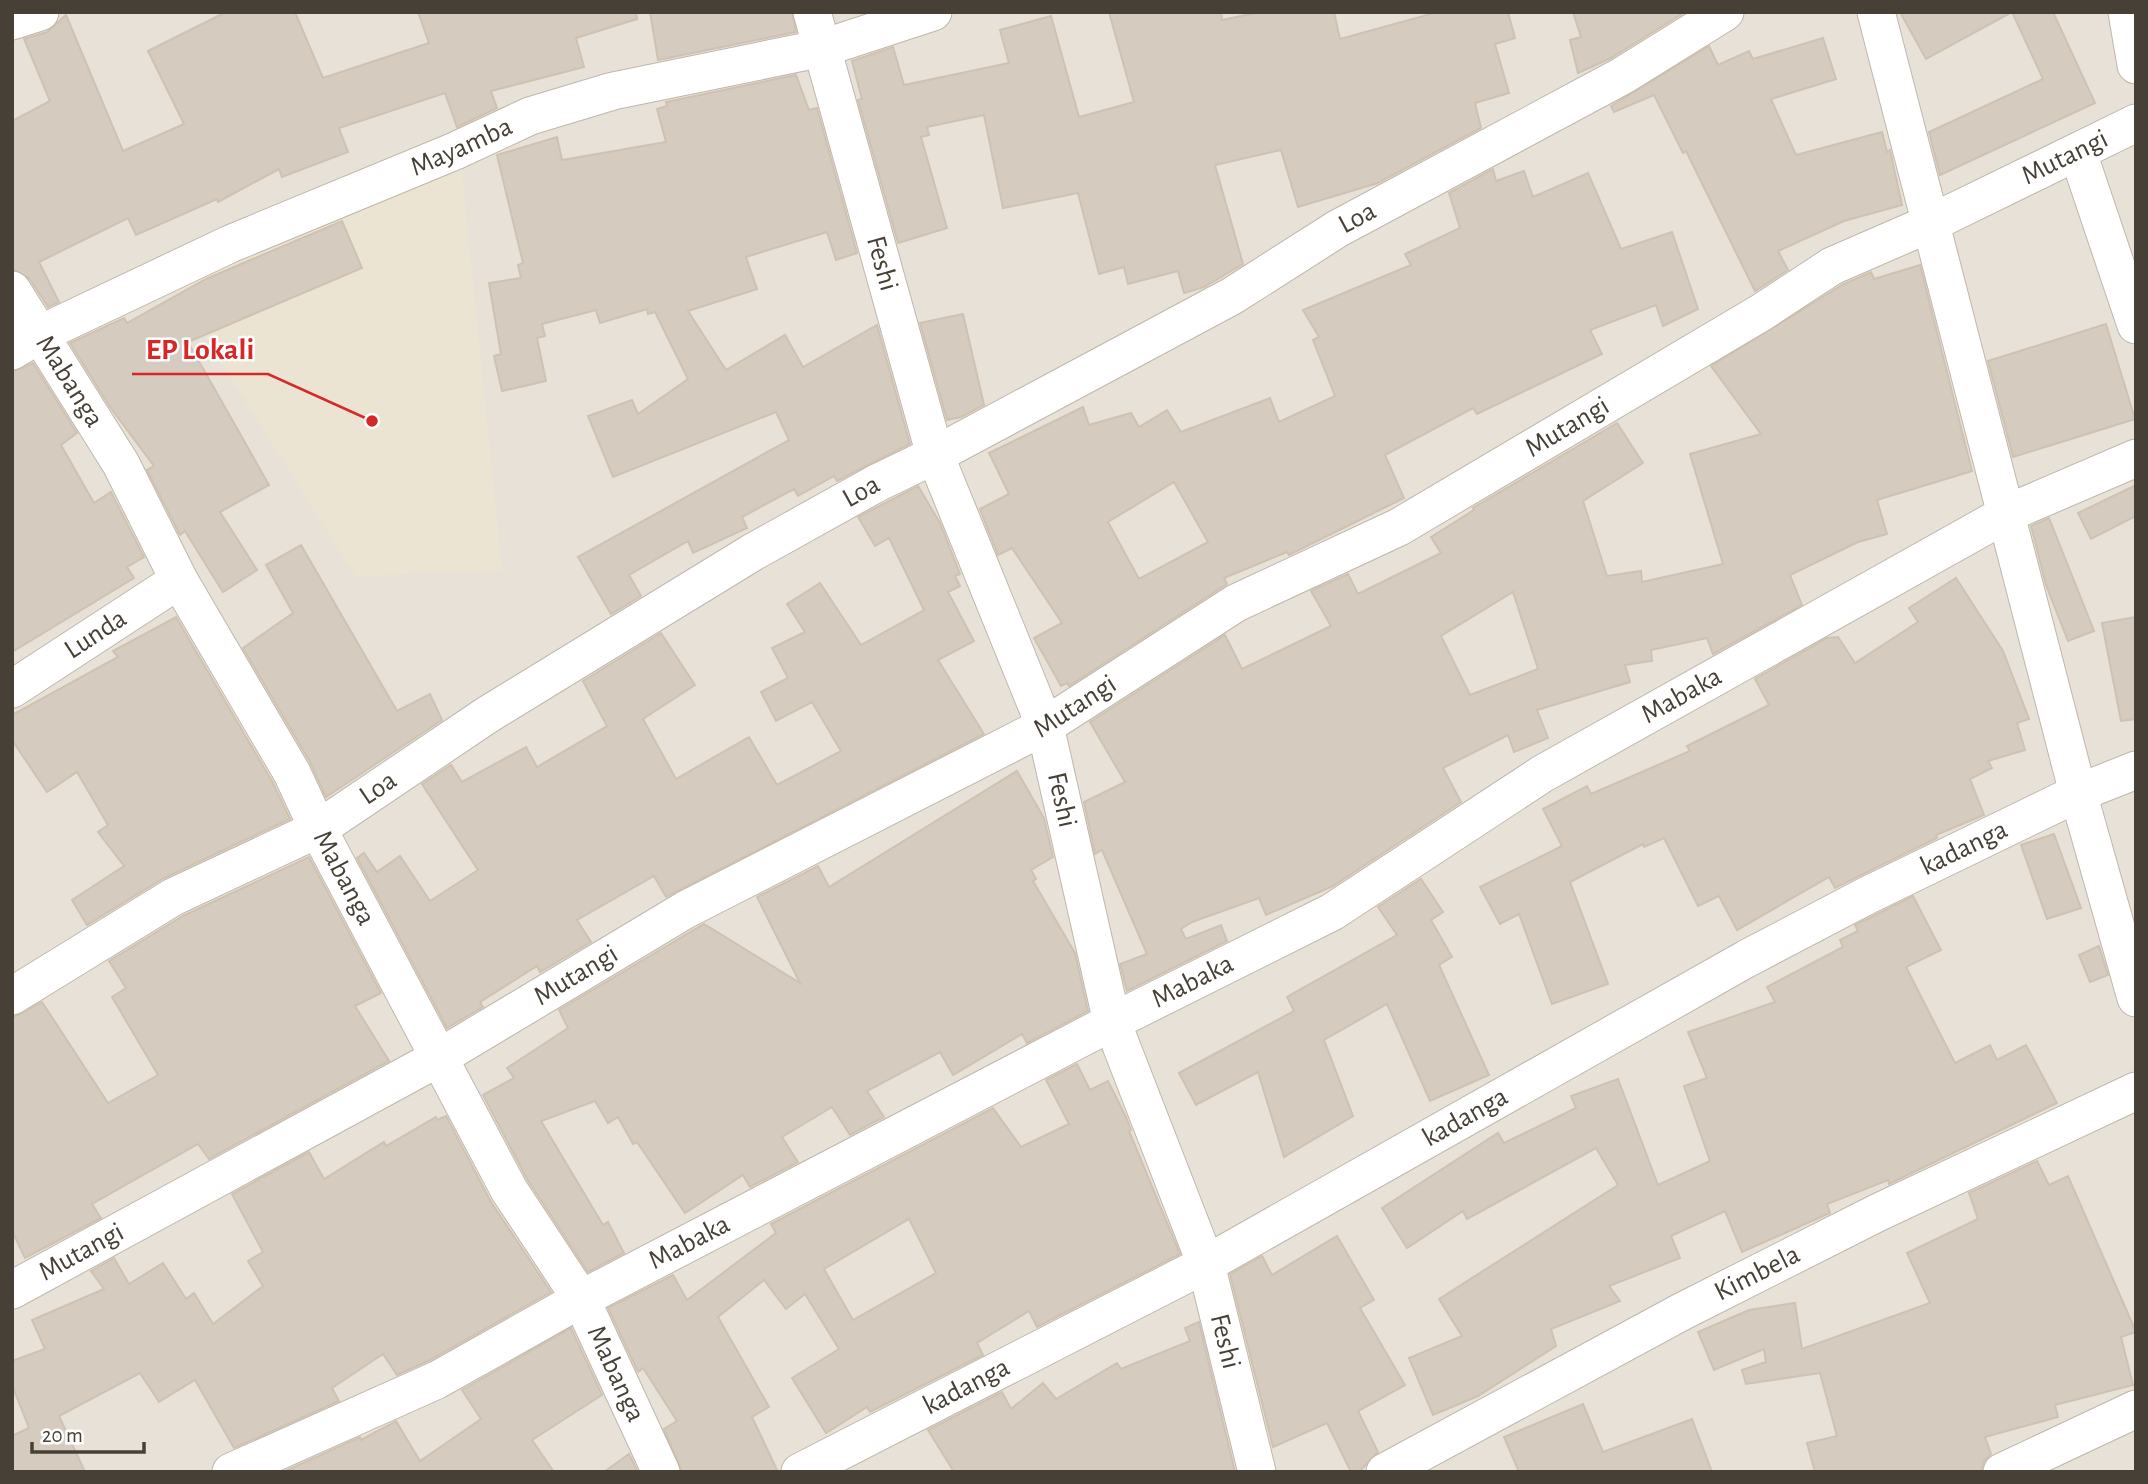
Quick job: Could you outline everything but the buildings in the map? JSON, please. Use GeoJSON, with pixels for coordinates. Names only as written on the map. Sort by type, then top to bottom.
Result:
{"type":"FeatureCollection","features":[{"type":"Feature","properties":{"kind":"street"},"geometry":{"type":"LineString","coordinates":[[12,22],[40,12]]}},
{"type":"Feature","properties":{"kind":"street","name":"Feshi"},"geometry":{"type":"LineString","coordinates":[[812,12],[935,455],[1045,726],[1112,1022],[1206,1264],[1257,1472]]}},
{"type":"Feature","properties":{"kind":"street","name":"Mayamba"},"geometry":{"type":"LineString","coordinates":[[25,343],[230,243],[455,151],[530,117],[613,91],[822,48],[933,12]]}},
{"type":"Feature","properties":{"kind":"street","name":"Loa"},"geometry":{"type":"LineString","coordinates":[[12,996],[173,897],[318,829],[487,715],[754,552],[877,483],[935,455],[1231,296],[1337,229],[1622,76],[1725,12]]}},
{"type":"Feature","properties":{"kind":"street"},"geometry":{"type":"LineString","coordinates":[[1875,12],[2008,513],[2078,793],[2136,998]]}},
{"type":"Feature","properties":{"kind":"street"},"geometry":{"type":"LineString","coordinates":[[2127,12],[2136,65]]}},
{"type":"Feature","properties":{"kind":"street","name":"Mutangi"},"geometry":{"type":"LineString","coordinates":[[12,1290],[440,1057],[685,910],[1045,726],[1236,603],[1399,527],[1762,312],[1832,266],[1931,223],[2136,123]]}},
{"type":"Feature","properties":{"kind":"street"},"geometry":{"type":"LineString","coordinates":[[2078,153],[2136,325]]}},
{"type":"Feature","properties":{"kind":"street","name":"Mabanga"},"geometry":{"type":"LineString","coordinates":[[12,290],[25,343],[121,464],[179,580],[292,773],[318,829],[509,1190],[581,1299],[661,1472]]}},
{"type":"Feature","properties":{"kind":"street","name":"Mabaka"},"geometry":{"type":"LineString","coordinates":[[231,1472],[437,1380],[581,1299],[1112,1022],[1332,912],[1542,774],[2008,513],[2136,458]]}},
{"type":"Feature","properties":{"kind":"street","name":"Lunda"},"geometry":{"type":"LineString","coordinates":[[12,689],[179,580]]}},
{"type":"Feature","properties":{"kind":"street","name":"kadanga"},"geometry":{"type":"LineString","coordinates":[[800,1472],[1206,1264],[1746,959],[1866,896],[2078,793],[2136,770]]}},
{"type":"Feature","properties":{"kind":"street","name":"Kimbela"},"geometry":{"type":"LineString","coordinates":[[1385,1472],[1683,1311],[1877,1213],[2136,1091]]}},
{"type":"Feature","properties":{"kind":"street"},"geometry":{"type":"LineString","coordinates":[[2002,1472],[2136,1409]]}},
{"type":"Feature","properties":{"kind":"shaded area"},"geometry":{"type":"Polygon","coordinates":[[[12,12],[2136,12],[2136,1472],[12,1472],[12,12]]]}},
{"type":"Feature","properties":{"kind":"shaded area"},"geometry":{"type":"Polygon","coordinates":[[[460,155],[502,570],[355,576],[164,271],[460,155]]]}},
{"type":"Feature","properties":{"kind":"place","name":"EP Lokali"},"geometry":{"type":"Point","coordinates":[372,421]}}]}
